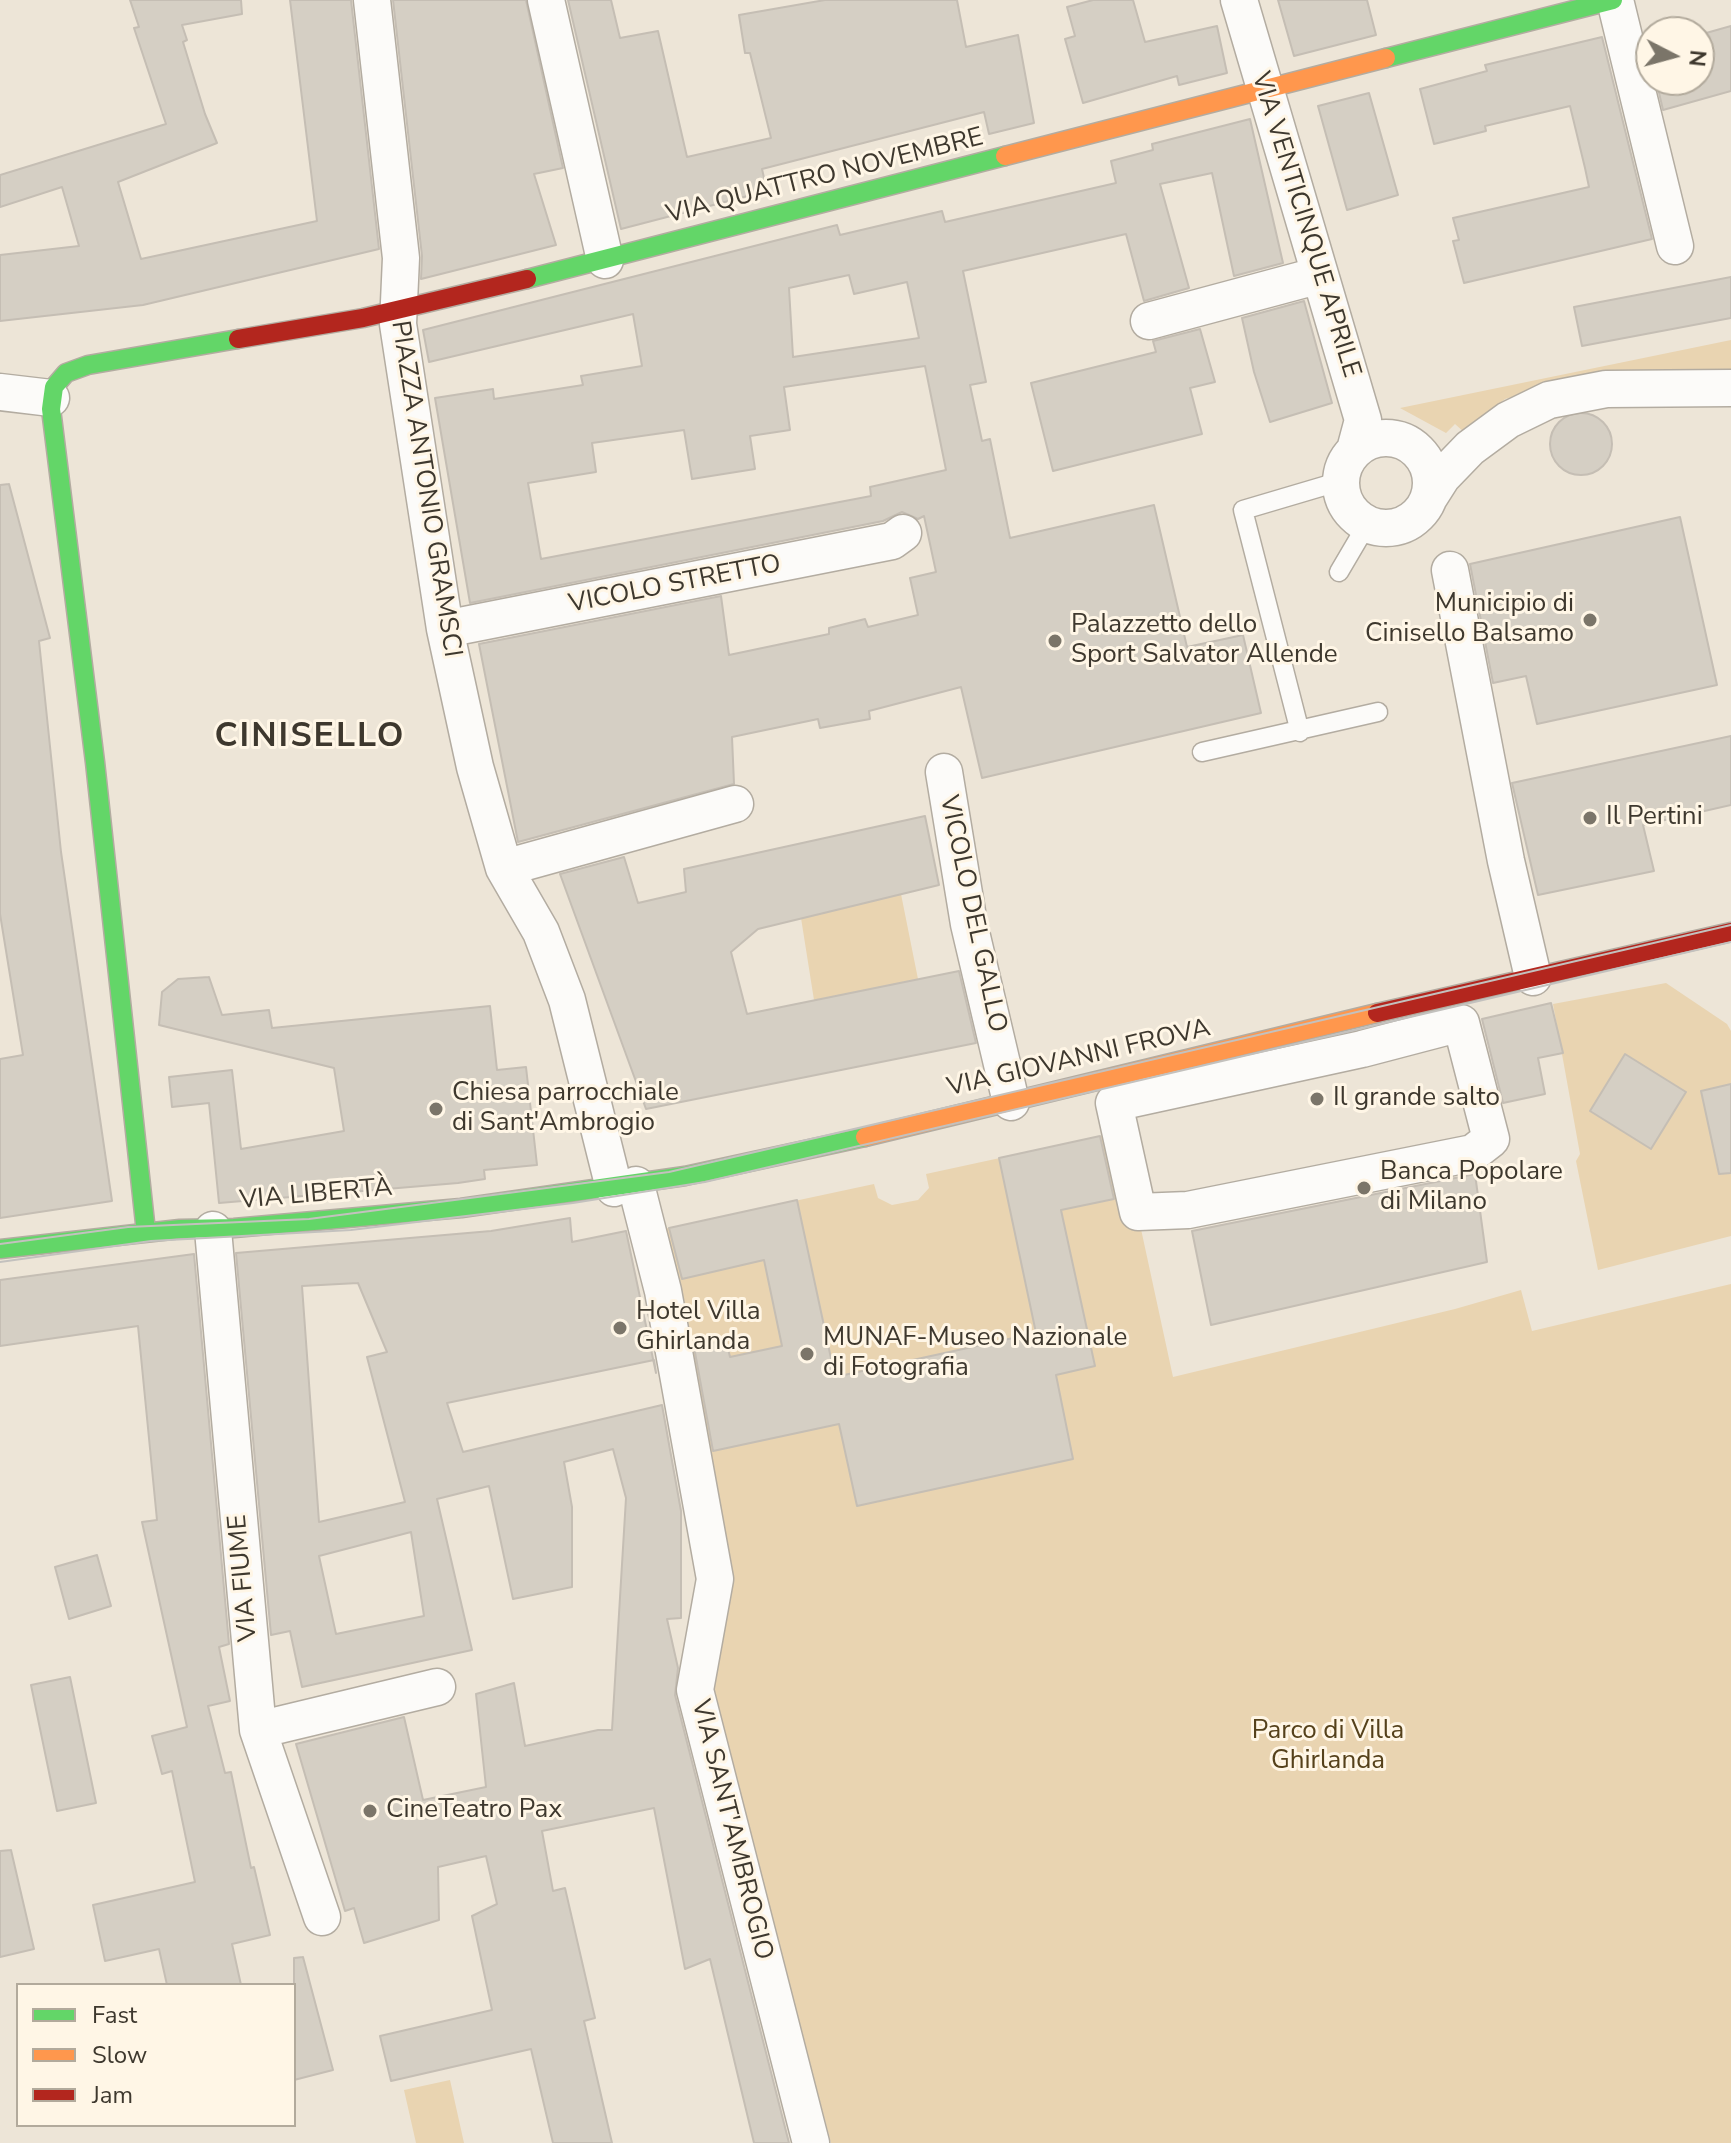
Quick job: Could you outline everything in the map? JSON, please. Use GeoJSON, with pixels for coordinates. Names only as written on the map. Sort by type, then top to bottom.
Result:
{"type":"FeatureCollection","features":[{"type":"Feature","properties":{"kind":"street"},"geometry":{"type":"LineString","coordinates":[[372,0],[401,258],[397,307]]}},
{"type":"Feature","properties":{"kind":"street"},"geometry":{"type":"LineString","coordinates":[[546,0],[605,260]]}},
{"type":"Feature","properties":{"kind":"street","name":"VIA VENTICINQUE APRILE"},"geometry":{"type":"LineString","coordinates":[[1239,0],[1363,420],[1348,465]]}},
{"type":"Feature","properties":{"kind":"street"},"geometry":{"type":"LineString","coordinates":[[1614,0],[1675,246]]}},
{"type":"Feature","properties":{"kind":"street","name":"VIA QUATTRO NOVEMBRE"},"geometry":{"type":"LineString","coordinates":[[397,307],[605,260],[1614,0]]}},
{"type":"Feature","properties":{"kind":"street"},"geometry":{"type":"LineString","coordinates":[[1149,321],[1320,275]]}},
{"type":"Feature","properties":{"kind":"street","name":"PIAZZA ANTONIO GRAMSCI"},"geometry":{"type":"LineString","coordinates":[[51,398],[58,380],[88,365],[363,318],[397,307],[445,629],[475,767],[504,868],[541,932],[567,1000],[625,1186]]}},
{"type":"Feature","properties":{"kind":"street"},"geometry":{"type":"LineString","coordinates":[[1428,499],[1430,472],[1426,461],[1413,446],[1383,437],[1348,465],[1348,507],[1372,526],[1388,528],[1403,525],[1420,513],[1442,477],[1470,448],[1508,420],[1549,400],[1606,389],[1731,388]]}},
{"type":"Feature","properties":{"kind":"street"},"geometry":{"type":"LineString","coordinates":[[0,392],[51,398],[146,1232]]}},
{"type":"Feature","properties":{"kind":"street","name":"VICOLO STRETTO"},"geometry":{"type":"LineString","coordinates":[[445,629],[892,541],[903,533]]}},
{"type":"Feature","properties":{"kind":"street"},"geometry":{"type":"LineString","coordinates":[[1450,570],[1506,861],[1533,977]]}},
{"type":"Feature","properties":{"kind":"street","name":"VICOLO DEL GALLO"},"geometry":{"type":"LineString","coordinates":[[944,772],[969,924],[1011,1102]]}},
{"type":"Feature","properties":{"kind":"street"},"geometry":{"type":"LineString","coordinates":[[504,868],[735,804]]}},
{"type":"Feature","properties":{"kind":"street","name":"VIA GIOVANNI FROVA"},"geometry":{"type":"LineString","coordinates":[[625,1186],[767,1159],[1731,932]]}},
{"type":"Feature","properties":{"kind":"street"},"geometry":{"type":"LineString","coordinates":[[1461,1023],[1491,1139],[1473,1153],[1188,1210],[1138,1212],[1114,1103],[1362,1049],[1461,1023]]}},
{"type":"Feature","properties":{"kind":"street","name":"VIA LIBERTÀ"},"geometry":{"type":"LineString","coordinates":[[0,1249],[146,1232],[213,1230],[400,1214],[625,1186]]}},
{"type":"Feature","properties":{"kind":"street","name":"VIA SANT'AMBROGIO"},"geometry":{"type":"LineString","coordinates":[[625,1186],[663,1291],[715,1579],[695,1690],[811,2143]]}},
{"type":"Feature","properties":{"kind":"street","name":"VIA FIUME"},"geometry":{"type":"LineString","coordinates":[[213,1230],[258,1730],[322,1917]]}},
{"type":"Feature","properties":{"kind":"street"},"geometry":{"type":"LineString","coordinates":[[258,1730],[437,1687]]}},
{"type":"Feature","properties":{"kind":"lane"},"geometry":{"type":"LineString","coordinates":[[1300,732],[1243,510],[1348,465]]}},
{"type":"Feature","properties":{"kind":"lane"},"geometry":{"type":"LineString","coordinates":[[1339,572],[1359,538],[1372,526]]}},
{"type":"Feature","properties":{"kind":"lane"},"geometry":{"type":"LineString","coordinates":[[1202,752],[1378,712]]}},
{"type":"Feature","properties":{"kind":"green space"},"geometry":{"type":"Polygon","coordinates":[[[1731,340],[1731,370],[1654,371],[1567,381],[1505,399],[1465,433],[1455,424],[1446,433],[1400,408],[1731,340]]]}},
{"type":"Feature","properties":{"kind":"green space"},"geometry":{"type":"Polygon","coordinates":[[[901,894],[918,979],[814,1000],[801,918],[901,894]]]}},
{"type":"Feature","properties":{"kind":"green space"},"geometry":{"type":"Polygon","coordinates":[[[1666,983],[1727,1024],[1731,1031],[1731,1236],[1598,1270],[1576,1161],[1580,1154],[1553,1004],[1666,983]]]}},
{"type":"Feature","properties":{"kind":"green space","name":"Parco di Villa Ghirlanda"},"geometry":{"type":"Polygon","coordinates":[[[1120,1132],[1173,1377],[1455,1309],[1521,1290],[1532,1331],[1731,1284],[1731,2143],[831,2143],[710,1685],[659,1230],[874,1184],[878,1198],[892,1205],[918,1200],[929,1188],[926,1174],[1120,1132]]]}},
{"type":"Feature","properties":{"kind":"green space"},"geometry":{"type":"Polygon","coordinates":[[[450,2080],[464,2143],[416,2143],[404,2090],[450,2080]]]}},
{"type":"Feature","properties":{"kind":"building"},"geometry":{"type":"Polygon","coordinates":[[[130,0],[241,0],[242,14],[182,25],[187,40],[183,42],[217,143],[118,182],[141,259],[317,221],[290,0],[351,0],[379,249],[143,305],[0,321],[0,255],[79,246],[62,187],[0,207],[0,175],[166,124],[134,28],[139,27],[130,0]]]}},
{"type":"Feature","properties":{"kind":"building"},"geometry":{"type":"Polygon","coordinates":[[[393,0],[526,0],[563,168],[534,174],[556,245],[421,279],[422,256],[393,0]]]}},
{"type":"Feature","properties":{"kind":"building"},"geometry":{"type":"Polygon","coordinates":[[[568,0],[611,0],[620,38],[658,31],[687,157],[771,138],[750,53],[745,53],[739,15],[825,0],[957,0],[966,47],[1018,35],[1034,123],[989,134],[984,112],[762,169],[767,191],[621,229],[568,0]]]}},
{"type":"Feature","properties":{"kind":"building"},"geometry":{"type":"Polygon","coordinates":[[[1093,0],[1133,0],[1145,42],[1217,26],[1227,73],[1179,85],[1177,76],[1083,103],[1065,39],[1075,36],[1067,7],[1093,0]]]}},
{"type":"Feature","properties":{"kind":"building"},"geometry":{"type":"Polygon","coordinates":[[[1278,0],[1367,0],[1376,35],[1294,56],[1278,0]]]}},
{"type":"Feature","properties":{"kind":"building"},"geometry":{"type":"Polygon","coordinates":[[[1731,26],[1731,91],[1715,95],[1715,30],[1731,26]]]}},
{"type":"Feature","properties":{"kind":"building"},"geometry":{"type":"Polygon","coordinates":[[[1602,37],[1652,239],[1464,283],[1453,241],[1459,240],[1453,218],[1589,187],[1585,168],[1570,106],[1485,126],[1486,131],[1434,144],[1420,89],[1487,71],[1485,65],[1602,37]]]}},
{"type":"Feature","properties":{"kind":"building"},"geometry":{"type":"Polygon","coordinates":[[[1369,93],[1398,195],[1347,210],[1318,106],[1369,93]]]}},
{"type":"Feature","properties":{"kind":"building"},"geometry":{"type":"Polygon","coordinates":[[[1660,96],[1713,96],[1663,110],[1660,96]]]}},
{"type":"Feature","properties":{"kind":"building"},"geometry":{"type":"Polygon","coordinates":[[[1250,119],[1283,263],[1234,276],[1212,173],[1160,184],[1189,288],[1144,301],[1126,234],[963,271],[986,382],[970,385],[982,441],[990,439],[1010,538],[1154,505],[1187,647],[1243,635],[1261,713],[982,778],[961,687],[869,711],[870,719],[820,728],[818,719],[732,737],[734,784],[518,842],[479,644],[721,596],[729,655],[829,634],[829,628],[865,619],[868,627],[918,615],[910,578],[936,572],[924,516],[918,519],[902,512],[883,521],[470,603],[435,398],[493,389],[494,399],[583,385],[581,376],[642,366],[633,314],[429,362],[423,330],[837,225],[840,235],[942,211],[945,222],[1116,183],[1111,161],[1153,150],[1152,144],[1250,119]],[[849,275],[789,288],[793,357],[919,338],[907,282],[854,294],[849,275]],[[925,366],[784,387],[790,430],[750,436],[755,469],[692,479],[684,430],[592,443],[596,472],[528,483],[541,559],[871,496],[870,487],[946,470],[925,366]]]}},
{"type":"Feature","properties":{"kind":"building"},"geometry":{"type":"Polygon","coordinates":[[[1731,277],[1731,318],[1582,346],[1574,307],[1731,277]]]}},
{"type":"Feature","properties":{"kind":"building"},"geometry":{"type":"Polygon","coordinates":[[[1304,301],[1332,403],[1270,422],[1254,372],[1242,318],[1304,301]]]}},
{"type":"Feature","properties":{"kind":"building"},"geometry":{"type":"Polygon","coordinates":[[[1200,329],[1215,382],[1190,388],[1202,434],[1053,471],[1031,383],[1156,352],[1153,341],[1200,329]]]}},
{"type":"Feature","properties":{"kind":"building"},"geometry":{"type":"Polygon","coordinates":[[[1581,413],[1603,422],[1612,444],[1603,466],[1581,475],[1559,466],[1550,444],[1559,422],[1581,413]]]}},
{"type":"Feature","properties":{"kind":"building"},"geometry":{"type":"Polygon","coordinates":[[[9,484],[50,638],[39,641],[61,852],[112,1201],[0,1218],[0,1059],[23,1055],[0,914],[0,485],[9,484]]]}},
{"type":"Feature","properties":{"kind":"building","name":"Municipio di Cinisello Balsamo"},"geometry":{"type":"Polygon","coordinates":[[[1680,517],[1717,685],[1537,724],[1526,676],[1493,683],[1470,564],[1680,517]]]}},
{"type":"Feature","properties":{"kind":"building","name":"Il Pertini"},"geometry":{"type":"Polygon","coordinates":[[[1731,736],[1731,805],[1643,825],[1654,871],[1538,895],[1512,783],[1731,736]]]}},
{"type":"Feature","properties":{"kind":"building"},"geometry":{"type":"Polygon","coordinates":[[[925,816],[939,885],[758,929],[731,952],[747,1014],[959,971],[976,1043],[646,1109],[560,874],[624,857],[638,903],[686,892],[684,869],[925,816]]]}},
{"type":"Feature","properties":{"kind":"building"},"geometry":{"type":"Polygon","coordinates":[[[209,977],[222,1015],[269,1010],[272,1028],[490,1006],[497,1070],[526,1067],[537,1165],[484,1170],[485,1179],[458,1183],[219,1203],[209,1103],[172,1107],[169,1077],[232,1070],[241,1149],[344,1131],[334,1068],[159,1025],[162,992],[178,979],[209,977]]]}},
{"type":"Feature","properties":{"kind":"building"},"geometry":{"type":"Polygon","coordinates":[[[1551,1003],[1563,1053],[1538,1058],[1545,1094],[1503,1103],[1482,1019],[1551,1003]]]}},
{"type":"Feature","properties":{"kind":"building"},"geometry":{"type":"Polygon","coordinates":[[[1625,1054],[1686,1092],[1651,1149],[1590,1111],[1625,1054]]]}},
{"type":"Feature","properties":{"kind":"building"},"geometry":{"type":"Polygon","coordinates":[[[1731,1084],[1731,1173],[1719,1174],[1701,1091],[1731,1084]]]}},
{"type":"Feature","properties":{"kind":"building"},"geometry":{"type":"Polygon","coordinates":[[[1100,1136],[1114,1199],[1061,1210],[1095,1366],[1056,1375],[1073,1459],[857,1506],[839,1424],[713,1451],[694,1347],[726,1340],[730,1357],[782,1346],[764,1260],[682,1279],[669,1228],[797,1200],[835,1377],[1036,1333],[999,1158],[1100,1136]]]}},
{"type":"Feature","properties":{"kind":"building"},"geometry":{"type":"Polygon","coordinates":[[[1475,1174],[1487,1262],[1211,1325],[1192,1231],[1475,1174]]]}},
{"type":"Feature","properties":{"kind":"building"},"geometry":{"type":"Polygon","coordinates":[[[570,1218],[572,1242],[626,1231],[653,1360],[447,1403],[463,1452],[662,1405],[681,1511],[681,1618],[667,1619],[678,1668],[675,1695],[789,2143],[754,2143],[710,1959],[685,1969],[654,1808],[542,1831],[553,1891],[565,1888],[595,2018],[584,2021],[612,2143],[553,2143],[531,2049],[391,2081],[380,2036],[492,2010],[472,1916],[497,1904],[486,1856],[438,1867],[439,1920],[364,1943],[354,1908],[345,1911],[296,1744],[404,1717],[423,1800],[486,1787],[476,1694],[514,1683],[525,1746],[598,1730],[612,1730],[626,1498],[613,1449],[564,1462],[572,1507],[572,1587],[513,1599],[489,1486],[437,1499],[472,1650],[302,1687],[290,1631],[271,1635],[236,1253],[491,1231],[570,1218]],[[358,1283],[302,1286],[319,1522],[405,1502],[367,1357],[387,1352],[358,1283]],[[411,1532],[319,1556],[336,1634],[424,1616],[411,1532]]]}},
{"type":"Feature","properties":{"kind":"building"},"geometry":{"type":"Polygon","coordinates":[[[194,1254],[229,1644],[219,1647],[230,1701],[208,1706],[225,1773],[231,1772],[251,1868],[254,1867],[270,1935],[232,1944],[241,1983],[167,1983],[159,1949],[105,1961],[93,1905],[195,1882],[172,1771],[162,1774],[152,1736],[187,1727],[142,1522],[157,1520],[138,1326],[0,1346],[0,1280],[194,1254]]]}},
{"type":"Feature","properties":{"kind":"building"},"geometry":{"type":"Polygon","coordinates":[[[97,1555],[111,1606],[69,1619],[55,1567],[97,1555]]]}},
{"type":"Feature","properties":{"kind":"building"},"geometry":{"type":"Polygon","coordinates":[[[70,1677],[96,1803],[57,1811],[31,1685],[70,1677]]]}},
{"type":"Feature","properties":{"kind":"building"},"geometry":{"type":"Polygon","coordinates":[[[11,1850],[34,1949],[0,1957],[0,1851],[11,1850]]]}},
{"type":"Feature","properties":{"kind":"building"},"geometry":{"type":"Polygon","coordinates":[[[303,1957],[333,2070],[296,2079],[296,1983],[294,1958],[303,1957]]]}},
{"type":"Feature","properties":{"kind":"tram line"},"geometry":{"type":"LineString","coordinates":[[0,1244],[128,1227],[309,1219],[669,1172],[1731,925]]}},
{"type":"Feature","properties":{"kind":"tram line"},"geometry":{"type":"LineString","coordinates":[[0,1262],[151,1241],[351,1230],[573,1203],[705,1182],[1731,942]]}},
{"type":"Feature","properties":{"kind":"traffic: fast"},"geometry":{"type":"LineString","coordinates":[[1386,58],[1613,0]]}},
{"type":"Feature","properties":{"kind":"traffic: fast"},"geometry":{"type":"LineString","coordinates":[[527,279],[1005,156]]}},
{"type":"Feature","properties":{"kind":"traffic: fast"},"geometry":{"type":"LineString","coordinates":[[146,1232],[95,762],[51,409],[54,387],[66,373],[88,365],[238,339]]}},
{"type":"Feature","properties":{"kind":"traffic: fast"},"geometry":{"type":"LineString","coordinates":[[0,1249],[180,1229],[234,1228],[461,1208],[685,1176],[865,1137]]}},
{"type":"Feature","properties":{"kind":"traffic: slow"},"geometry":{"type":"LineString","coordinates":[[1005,156],[1386,58]]}},
{"type":"Feature","properties":{"kind":"traffic: slow"},"geometry":{"type":"LineString","coordinates":[[865,1137],[1377,1013]]}},
{"type":"Feature","properties":{"kind":"traffic: jam"},"geometry":{"type":"LineString","coordinates":[[238,339],[363,318],[527,279]]}},
{"type":"Feature","properties":{"kind":"traffic: jam"},"geometry":{"type":"LineString","coordinates":[[1377,1013],[1731,932]]}},
{"type":"Feature","properties":{"kind":"place","name":"Municipio di Cinisello Balsamo"},"geometry":{"type":"Point","coordinates":[1590,620]}},
{"type":"Feature","properties":{"kind":"place","name":"Palazzetto dello Sport Salvator Allende"},"geometry":{"type":"Point","coordinates":[1055,641]}},
{"type":"Feature","properties":{"kind":"place","name":"Il Pertini"},"geometry":{"type":"Point","coordinates":[1590,818]}},
{"type":"Feature","properties":{"kind":"place","name":"Il grande salto"},"geometry":{"type":"Point","coordinates":[1317,1099]}},
{"type":"Feature","properties":{"kind":"place","name":"Chiesa parrocchiale di Sant'Ambrogio"},"geometry":{"type":"Point","coordinates":[436,1109]}},
{"type":"Feature","properties":{"kind":"place","name":"Banca Popolare di Milano"},"geometry":{"type":"Point","coordinates":[1364,1188]}},
{"type":"Feature","properties":{"kind":"place","name":"Hotel Villa Ghirlanda"},"geometry":{"type":"Point","coordinates":[620,1328]}},
{"type":"Feature","properties":{"kind":"place","name":"MUNAF-Museo Nazionale di Fotografia"},"geometry":{"type":"Point","coordinates":[807,1354]}},
{"type":"Feature","properties":{"kind":"place","name":"CineTeatro Pax"},"geometry":{"type":"Point","coordinates":[370,1811]}},
{"type":"Feature","properties":{"kind":"district","name":"CINISELLO"},"geometry":{"type":"Point","coordinates":[310,738]}}]}
